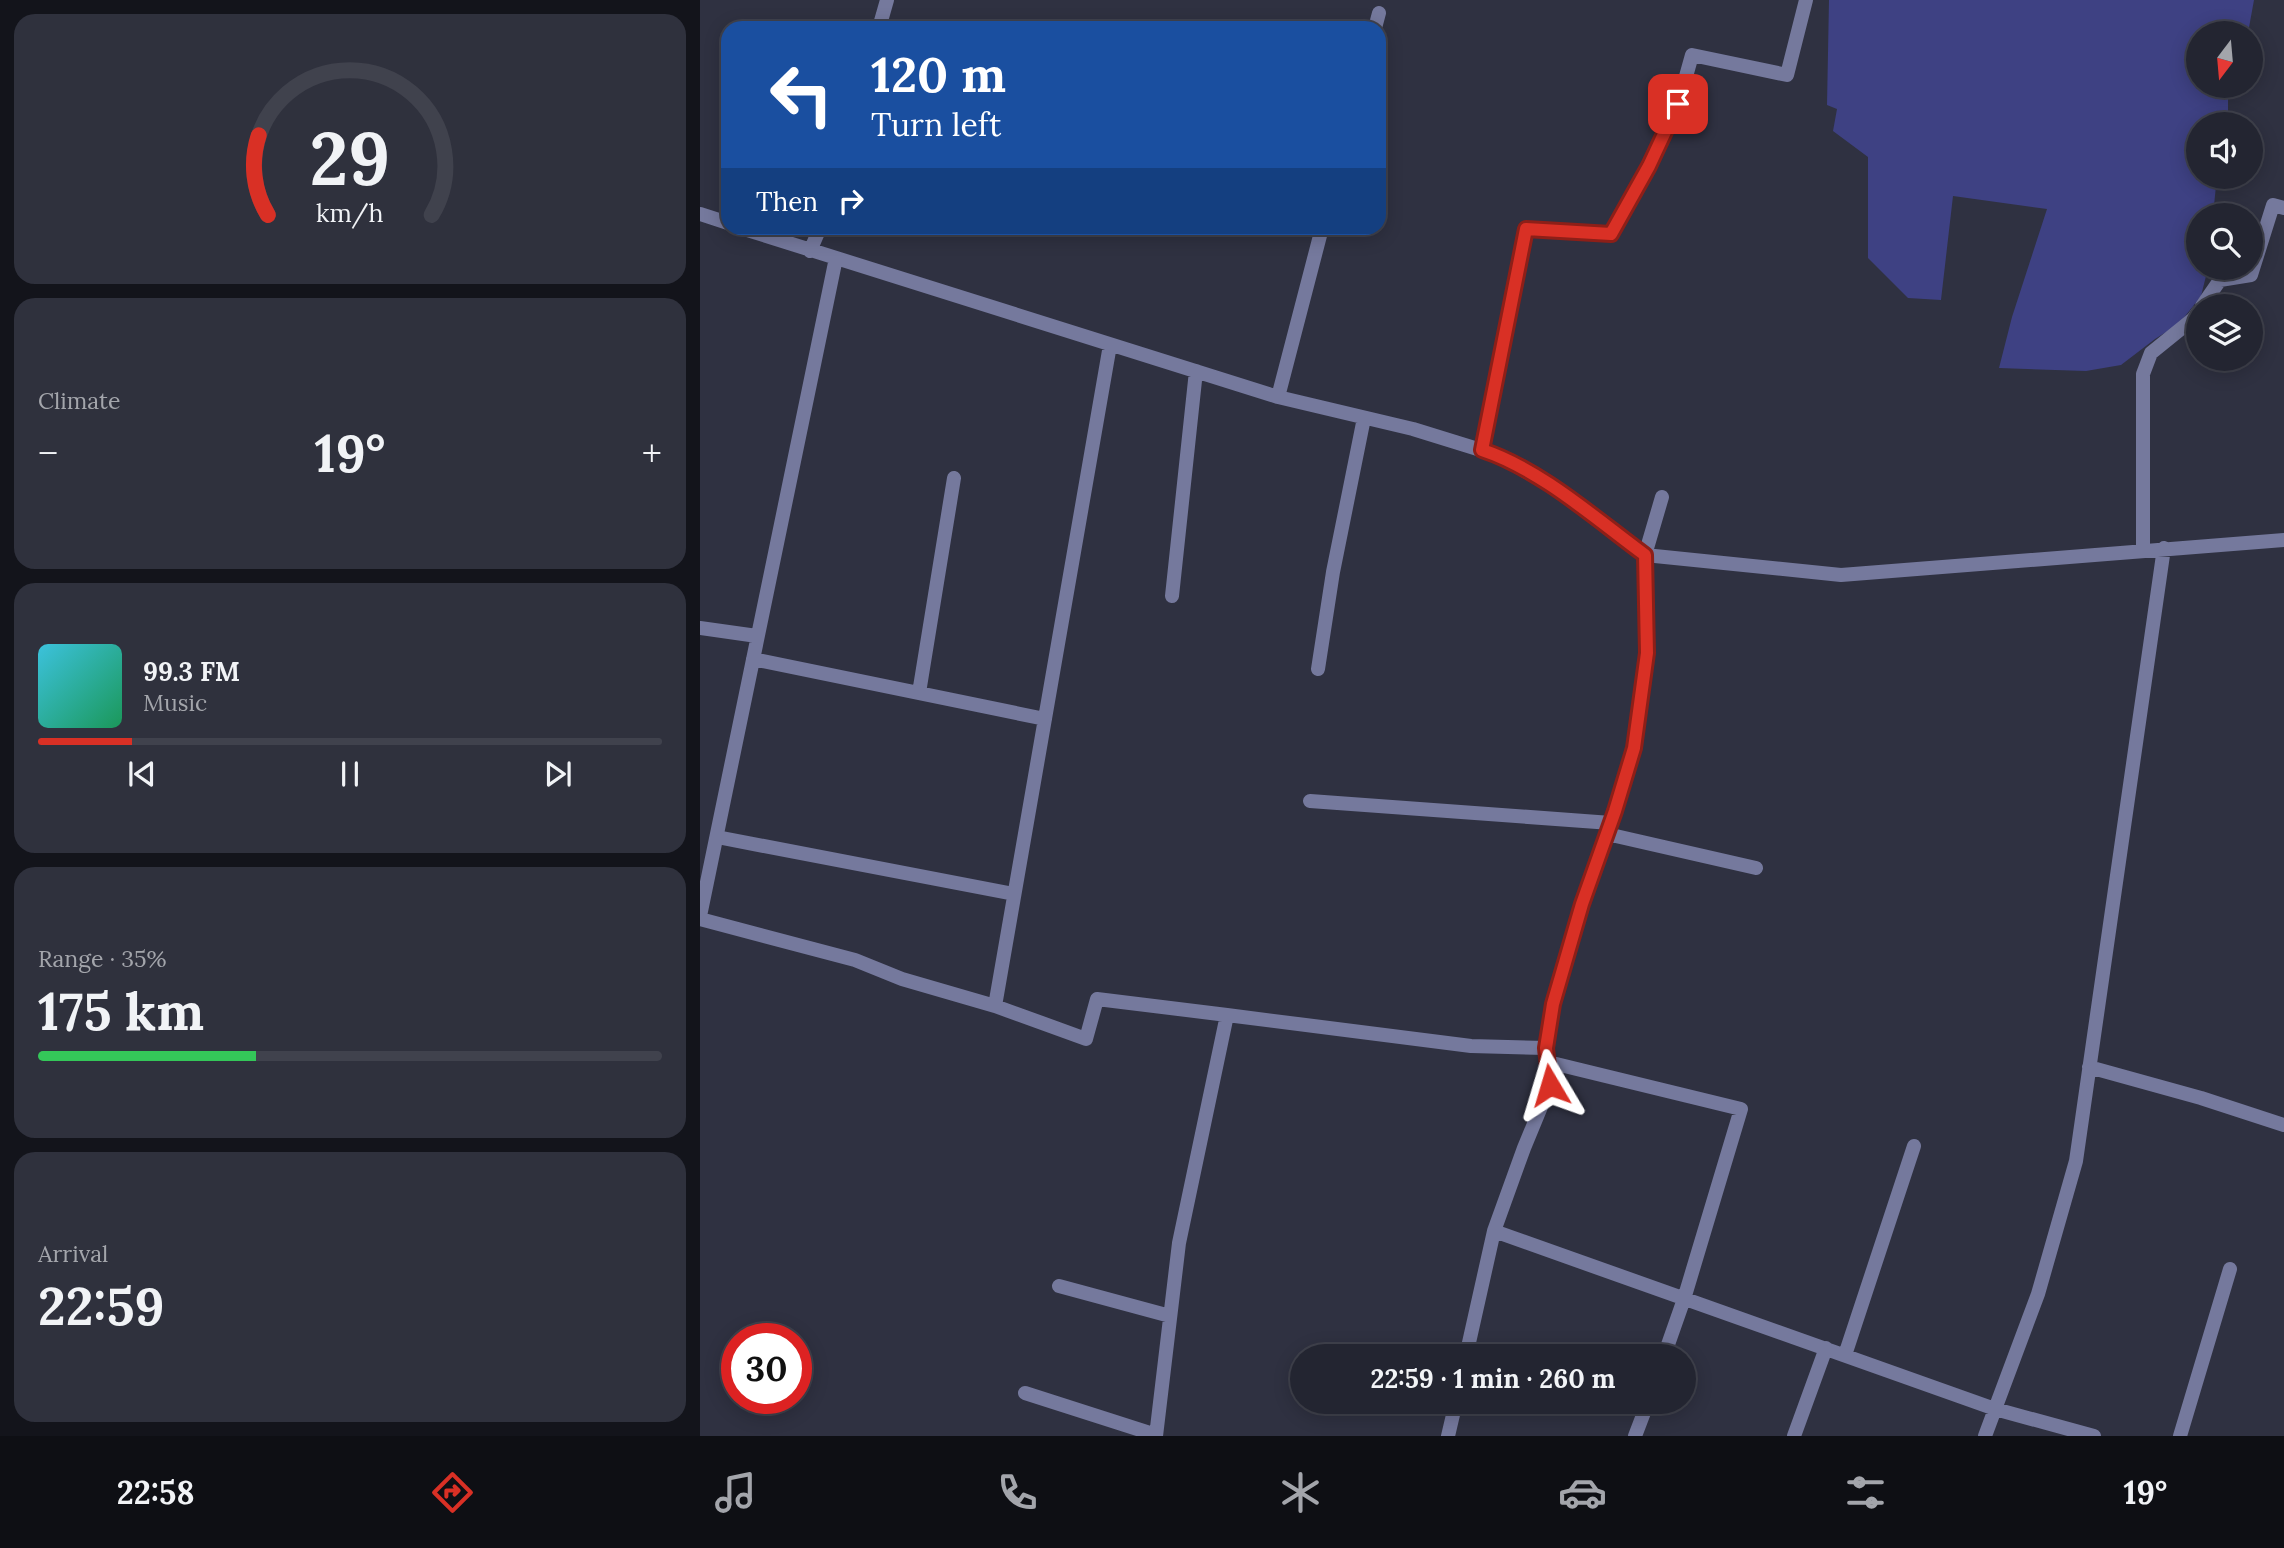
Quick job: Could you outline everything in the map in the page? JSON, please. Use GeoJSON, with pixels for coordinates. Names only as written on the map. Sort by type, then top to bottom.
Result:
{"type":"FeatureCollection","features":[{"type":"Feature","properties":{"kind":"street"},"geometry":{"type":"LineString","coordinates":[[881,21],[887,0]]}},
{"type":"Feature","properties":{"kind":"street"},"geometry":{"type":"LineString","coordinates":[[1482,450],[1526,229],[1611,234],[1649,166],[1678,104],[1692,55],[1787,75],[1806,0]]}},
{"type":"Feature","properties":{"kind":"street"},"geometry":{"type":"LineString","coordinates":[[1377,21],[1379,13]]}},
{"type":"Feature","properties":{"kind":"street"},"geometry":{"type":"LineString","coordinates":[[2210,294],[2220,280],[2251,275],[2273,205],[2284,208]]}},
{"type":"Feature","properties":{"kind":"street"},"geometry":{"type":"LineString","coordinates":[[700,214],[721,221]]}},
{"type":"Feature","properties":{"kind":"street"},"geometry":{"type":"LineString","coordinates":[[762,235],[1279,397],[1413,429],[1497,455],[1553,487],[1645,555],[1841,575],[2284,540]]}},
{"type":"Feature","properties":{"kind":"street"},"geometry":{"type":"LineString","coordinates":[[810,251],[817,235]]}},
{"type":"Feature","properties":{"kind":"street"},"geometry":{"type":"LineString","coordinates":[[1279,397],[1320,235]]}},
{"type":"Feature","properties":{"kind":"street"},"geometry":{"type":"LineString","coordinates":[[836,258],[700,918],[855,960],[902,979],[995,1006],[1086,1039],[1097,999],[1547,1055],[1741,1109],[1668,1344]]}},
{"type":"Feature","properties":{"kind":"street"},"geometry":{"type":"LineString","coordinates":[[2143,550],[2143,374],[2151,353],[2186,325]]}},
{"type":"Feature","properties":{"kind":"street"},"geometry":{"type":"LineString","coordinates":[[995,1006],[1110,345]]}},
{"type":"Feature","properties":{"kind":"street"},"geometry":{"type":"LineString","coordinates":[[1172,596],[1196,371]]}},
{"type":"Feature","properties":{"kind":"street"},"geometry":{"type":"LineString","coordinates":[[1318,669],[1333,572],[1364,418]]}},
{"type":"Feature","properties":{"kind":"street"},"geometry":{"type":"LineString","coordinates":[[919,693],[954,478]]}},
{"type":"Feature","properties":{"kind":"street"},"geometry":{"type":"LineString","coordinates":[[1469,1344],[1494,1231],[1550,1085],[1547,1055],[1560,979],[1634,748],[1647,653],[1645,555],[1662,497]]}},
{"type":"Feature","properties":{"kind":"street"},"geometry":{"type":"LineString","coordinates":[[1985,1436],[2038,1294],[2076,1161],[2164,548]]}},
{"type":"Feature","properties":{"kind":"street"},"geometry":{"type":"LineString","coordinates":[[700,628],[757,636]]}},
{"type":"Feature","properties":{"kind":"street"},"geometry":{"type":"LineString","coordinates":[[753,659],[1045,719]]}},
{"type":"Feature","properties":{"kind":"street"},"geometry":{"type":"LineString","coordinates":[[1310,801],[1609,828],[1756,867]]}},
{"type":"Feature","properties":{"kind":"street"},"geometry":{"type":"LineString","coordinates":[[717,837],[1014,894]]}},
{"type":"Feature","properties":{"kind":"street"},"geometry":{"type":"LineString","coordinates":[[1025,1393],[1156,1436],[1179,1243],[1227,1014]]}},
{"type":"Feature","properties":{"kind":"street"},"geometry":{"type":"LineString","coordinates":[[2089,1067],[2202,1098],[2284,1125]]}},
{"type":"Feature","properties":{"kind":"street"},"geometry":{"type":"LineString","coordinates":[[1845,1355],[1914,1146]]}},
{"type":"Feature","properties":{"kind":"street"},"geometry":{"type":"LineString","coordinates":[[1494,1231],[1995,1409],[2094,1436]]}},
{"type":"Feature","properties":{"kind":"street"},"geometry":{"type":"LineString","coordinates":[[2180,1436],[2230,1269]]}},
{"type":"Feature","properties":{"kind":"street"},"geometry":{"type":"LineString","coordinates":[[1059,1286],[1170,1316]]}},
{"type":"Feature","properties":{"kind":"street"},"geometry":{"type":"LineString","coordinates":[[1794,1436],[1826,1348]]}},
{"type":"Feature","properties":{"kind":"street"},"geometry":{"type":"LineString","coordinates":[[1448,1436],[1453,1414]]}},
{"type":"Feature","properties":{"kind":"street"},"geometry":{"type":"LineString","coordinates":[[1635,1436],[1643,1414]]}},
{"type":"Feature","properties":{"kind":"shaded area"},"geometry":{"type":"Polygon","coordinates":[[[1829,0],[2254,0],[2250,21],[2186,21],[2186,98],[2228,98],[2228,112],[2186,112],[2186,189],[2216,189],[2214,203],[2186,203],[2186,280],[2205,280],[2202,294],[2186,294],[2186,315],[2179,324],[2121,365],[2086,371],[1999,368],[2012,317],[2047,209],[1953,196],[1941,300],[1908,298],[1868,258],[1868,157],[1833,131],[1837,109],[1827,105],[1829,0]]]}},
{"type":"Feature","properties":{"kind":"route"},"geometry":{"type":"LineString","coordinates":[[1550,1085],[1546,1048],[1553,1004],[1582,904],[1634,748],[1647,653],[1645,555],[1553,487],[1497,455],[1482,450],[1526,229],[1611,234],[1649,166],[1678,104]]}}]}
